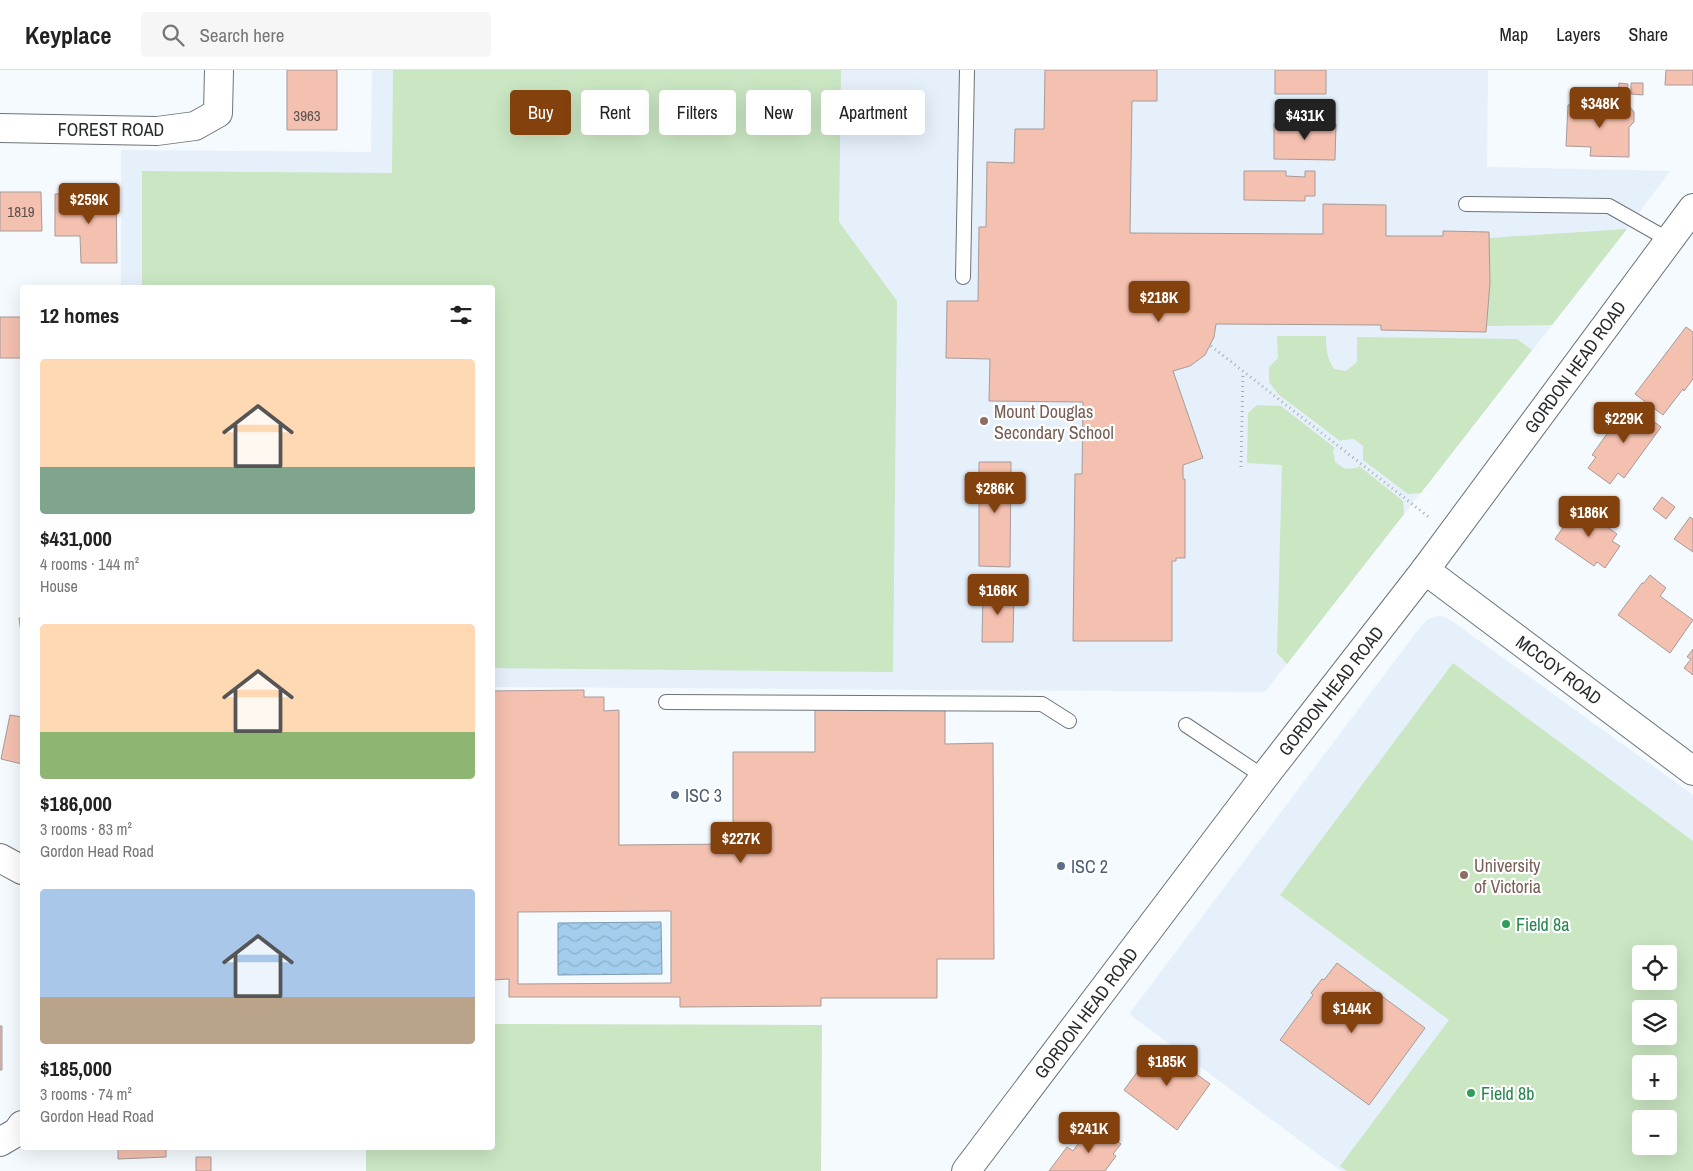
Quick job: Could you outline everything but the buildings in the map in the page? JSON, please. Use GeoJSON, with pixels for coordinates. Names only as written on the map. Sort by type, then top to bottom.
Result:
{"type":"FeatureCollection","features":[{"type":"Feature","properties":{"kind":"main road","name":"FOREST ROAD"},"geometry":{"type":"LineString","coordinates":[[0,128],[157,131],[195,126],[218,113],[219,70]]}},
{"type":"Feature","properties":{"kind":"main road","name":"GORDON HEAD ROAD"},"geometry":{"type":"LineString","coordinates":[[966,1171],[1264,777],[1451,536],[1693,208]]}},
{"type":"Feature","properties":{"kind":"main road","name":"MCCOY ROAD"},"geometry":{"type":"LineString","coordinates":[[1425,570],[1693,771]]}},
{"type":"Feature","properties":{"kind":"main road"},"geometry":{"type":"LineString","coordinates":[[0,858],[20,869]]}},
{"type":"Feature","properties":{"kind":"main road"},"geometry":{"type":"LineString","coordinates":[[0,1142],[17,1132],[20,1128]]}},
{"type":"Feature","properties":{"kind":"lane"},"geometry":{"type":"LineString","coordinates":[[963,277],[968,70]]}},
{"type":"Feature","properties":{"kind":"lane"},"geometry":{"type":"LineString","coordinates":[[1466,204],[1609,206],[1669,240]]}},
{"type":"Feature","properties":{"kind":"lane"},"geometry":{"type":"LineString","coordinates":[[666,702],[1042,704],[1070,720]]}},
{"type":"Feature","properties":{"kind":"lane"},"geometry":{"type":"LineString","coordinates":[[1186,725],[1264,777]]}},
{"type":"Feature","properties":{"kind":"path"},"geometry":{"type":"LineString","coordinates":[[1211,346],[1416,506],[1451,536]]}},
{"type":"Feature","properties":{"kind":"path"},"geometry":{"type":"LineString","coordinates":[[1241,467],[1243,371]]}},
{"type":"Feature","properties":{"kind":"shaded area","name":"Mount Douglas Secondary School"},"geometry":{"type":"Polygon","coordinates":[[[372,70],[1488,70],[1487,167],[1670,171],[1627,229],[1265,692],[495,687],[495,285],[121,285],[121,150],[371,152],[372,70]]]}},
{"type":"Feature","properties":{"kind":"shaded area","name":"University of Victoria"},"geometry":{"type":"Polygon","coordinates":[[[1437,616],[1445,617],[1452,621],[1693,795],[1693,1171],[1341,1171],[1129,1014],[1428,619],[1437,616]]]}},
{"type":"Feature","properties":{"kind":"green space"},"geometry":{"type":"Polygon","coordinates":[[[393,70],[841,70],[841,90],[821,90],[821,135],[840,135],[839,222],[897,301],[893,672],[495,668],[495,285],[142,285],[142,171],[392,173],[393,70]]]}},
{"type":"Feature","properties":{"kind":"green space"},"geometry":{"type":"Polygon","coordinates":[[[1627,229],[1552,325],[1487,326],[1490,283],[1489,238],[1627,229]]]}},
{"type":"Feature","properties":{"kind":"green space"},"geometry":{"type":"Polygon","coordinates":[[[1277,336],[1326,336],[1327,353],[1334,369],[1346,371],[1357,362],[1357,337],[1517,339],[1532,350],[1421,493],[1408,494],[1363,460],[1363,446],[1354,439],[1340,441],[1278,394],[1269,382],[1269,367],[1278,358],[1277,336]]]}},
{"type":"Feature","properties":{"kind":"green space"},"geometry":{"type":"Polygon","coordinates":[[[1257,405],[1281,406],[1335,448],[1333,450],[1335,462],[1345,469],[1357,468],[1359,466],[1403,501],[1404,514],[1287,664],[1277,653],[1282,465],[1247,463],[1248,413],[1257,405]]]}},
{"type":"Feature","properties":{"kind":"green space","name":"Field 8a"},"geometry":{"type":"Polygon","coordinates":[[[1453,663],[1693,841],[1693,1171],[1347,1171],[1340,1166],[1449,1020],[1280,895],[1453,663]]]}},
{"type":"Feature","properties":{"kind":"green space"},"geometry":{"type":"Polygon","coordinates":[[[495,1024],[822,1025],[821,1171],[366,1171],[366,1150],[495,1150],[495,1024]]]}},
{"type":"Feature","properties":{"kind":"water"},"geometry":{"type":"Polygon","coordinates":[[[661,922],[662,974],[558,975],[558,923],[661,922]]]}},
{"type":"Feature","properties":{"kind":"place","name":"Mount Douglas Secondary School"},"geometry":{"type":"Point","coordinates":[984,421]}},
{"type":"Feature","properties":{"kind":"place","name":"ISC 3"},"geometry":{"type":"Point","coordinates":[675,795]}},
{"type":"Feature","properties":{"kind":"place","name":"ISC 2"},"geometry":{"type":"Point","coordinates":[1061,866]}},
{"type":"Feature","properties":{"kind":"place","name":"University of Victoria"},"geometry":{"type":"Point","coordinates":[1464,875]}},
{"type":"Feature","properties":{"kind":"place","name":"Field 8a"},"geometry":{"type":"Point","coordinates":[1506,924]}},
{"type":"Feature","properties":{"kind":"place","name":"Field 8b"},"geometry":{"type":"Point","coordinates":[1471,1093]}}]}
